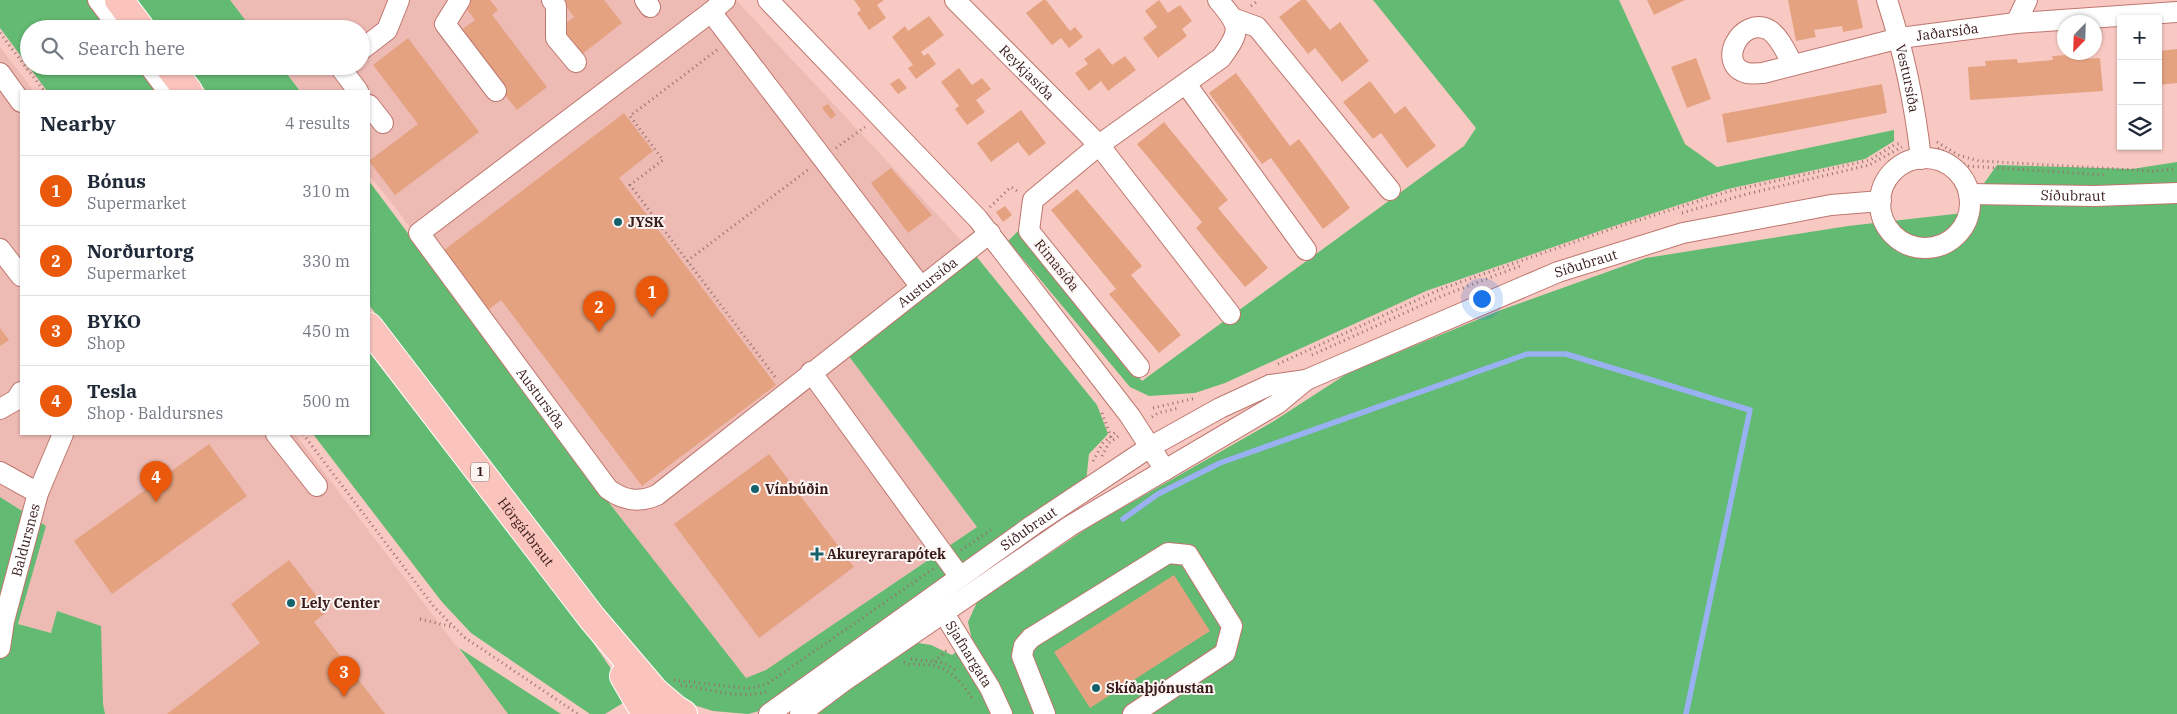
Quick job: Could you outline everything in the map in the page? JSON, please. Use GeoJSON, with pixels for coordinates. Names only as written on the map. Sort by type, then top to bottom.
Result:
{"type":"FeatureCollection","features":[{"type":"Feature","properties":{"kind":"highway"},"geometry":{"type":"LineString","coordinates":[[118,0],[133,20]]}},
{"type":"Feature","properties":{"kind":"highway"},"geometry":{"type":"LineString","coordinates":[[176,75],[187,90]]}},
{"type":"Feature","properties":{"kind":"highway","name":"Hörgárbraut"},"geometry":{"type":"LineString","coordinates":[[370,328],[592,618],[656,692],[675,709],[684,714]]}},
{"type":"Feature","properties":{"kind":"highway","name":"Hörgárbraut"},"geometry":{"type":"LineString","coordinates":[[592,618],[615,663],[642,704],[646,714]]}},
{"type":"Feature","properties":{"kind":"street"},"geometry":{"type":"LineString","coordinates":[[98,0],[113,20]]}},
{"type":"Feature","properties":{"kind":"street"},"geometry":{"type":"LineString","coordinates":[[370,43],[387,30],[399,0]]}},
{"type":"Feature","properties":{"kind":"street"},"geometry":{"type":"LineString","coordinates":[[460,0],[445,24],[496,91]]}},
{"type":"Feature","properties":{"kind":"street"},"geometry":{"type":"LineString","coordinates":[[552,0],[556,6],[556,38],[576,62]]}},
{"type":"Feature","properties":{"kind":"street"},"geometry":{"type":"LineString","coordinates":[[768,0],[984,226],[1130,416],[1165,470]]}},
{"type":"Feature","properties":{"kind":"street","name":"Reykjasíða"},"geometry":{"type":"LineString","coordinates":[[954,0],[1099,145]]}},
{"type":"Feature","properties":{"kind":"street"},"geometry":{"type":"LineString","coordinates":[[1218,0],[1234,19],[1257,27],[1390,190]]}},
{"type":"Feature","properties":{"kind":"street","name":"Vestursíða"},"geometry":{"type":"LineString","coordinates":[[1887,0],[1900,38],[1916,110],[1921,152]]}},
{"type":"Feature","properties":{"kind":"street"},"geometry":{"type":"LineString","coordinates":[[2016,23],[2026,0]]}},
{"type":"Feature","properties":{"kind":"street"},"geometry":{"type":"LineString","coordinates":[[718,6],[732,39],[921,287]]}},
{"type":"Feature","properties":{"kind":"street","name":"Austursíða"},"geometry":{"type":"LineString","coordinates":[[718,6],[419,233],[608,489],[624,498],[641,500],[657,495],[921,287],[984,226]]}},
{"type":"Feature","properties":{"kind":"street","name":"Jaðarsíða"},"geometry":{"type":"LineString","coordinates":[[1793,65],[1900,38],[2134,7],[2177,12]]}},
{"type":"Feature","properties":{"kind":"street"},"geometry":{"type":"LineString","coordinates":[[1033,200],[1099,145],[1221,58],[1230,46],[1236,32],[1234,19]]}},
{"type":"Feature","properties":{"kind":"street"},"geometry":{"type":"LineString","coordinates":[[1,75],[20,101]]}},
{"type":"Feature","properties":{"kind":"street"},"geometry":{"type":"LineString","coordinates":[[155,75],[167,90]]}},
{"type":"Feature","properties":{"kind":"street"},"geometry":{"type":"LineString","coordinates":[[345,75],[357,90]]}},
{"type":"Feature","properties":{"kind":"street"},"geometry":{"type":"LineString","coordinates":[[1186,84],[1306,250]]}},
{"type":"Feature","properties":{"kind":"street"},"geometry":{"type":"LineString","coordinates":[[370,106],[383,123]]}},
{"type":"Feature","properties":{"kind":"street"},"geometry":{"type":"LineString","coordinates":[[1099,145],[1230,314]]}},
{"type":"Feature","properties":{"kind":"street"},"geometry":{"type":"LineString","coordinates":[[1921,152],[1940,160],[1959,173],[1969,194],[1970,208],[1967,221],[1959,233],[1942,244],[1922,248],[1908,245],[1896,238],[1887,227],[1882,214],[1881,200],[1888,178],[1921,152]]}},
{"type":"Feature","properties":{"kind":"street","name":"Síðubraut"},"geometry":{"type":"LineString","coordinates":[[1969,194],[2095,196],[2177,193]]}},
{"type":"Feature","properties":{"kind":"street","name":"Rimasíða"},"geometry":{"type":"LineString","coordinates":[[1033,200],[1029,230],[1139,367]]}},
{"type":"Feature","properties":{"kind":"street","name":"Síðubraut"},"geometry":{"type":"LineString","coordinates":[[939,604],[960,577],[1150,446],[1220,408],[1270,385],[1306,380],[1558,272],[1674,236],[1831,205],[1881,200]]}},
{"type":"Feature","properties":{"kind":"street"},"geometry":{"type":"LineString","coordinates":[[0,248],[20,275]]}},
{"type":"Feature","properties":{"kind":"street"},"geometry":{"type":"LineString","coordinates":[[811,372],[960,577]]}},
{"type":"Feature","properties":{"kind":"street","name":"Síðubraut"},"geometry":{"type":"LineString","coordinates":[[800,714],[939,604],[1277,404],[1306,380]]}},
{"type":"Feature","properties":{"kind":"street"},"geometry":{"type":"LineString","coordinates":[[0,409],[16,400],[20,394]]}},
{"type":"Feature","properties":{"kind":"street","name":"Baldursnes"},"geometry":{"type":"LineString","coordinates":[[0,648],[6,612],[38,493],[63,435]]}},
{"type":"Feature","properties":{"kind":"street"},"geometry":{"type":"LineString","coordinates":[[277,435],[317,486]]}},
{"type":"Feature","properties":{"kind":"street"},"geometry":{"type":"LineString","coordinates":[[0,472],[38,493]]}},
{"type":"Feature","properties":{"kind":"street"},"geometry":{"type":"LineString","coordinates":[[1045,714],[1022,656],[1024,646],[1031,638],[1168,553],[1188,555],[1232,626],[1225,653],[1133,714]]}},
{"type":"Feature","properties":{"kind":"street","name":"Sjafnargata"},"geometry":{"type":"LineString","coordinates":[[939,604],[990,688],[1002,714]]}},
{"type":"Feature","properties":{"kind":"street","name":"Síðubraut"},"geometry":{"type":"LineString","coordinates":[[769,714],[890,642]]}},
{"type":"Feature","properties":{"kind":"path"},"geometry":{"type":"LineString","coordinates":[[0,33],[20,59]]}},
{"type":"Feature","properties":{"kind":"path"},"geometry":{"type":"LineString","coordinates":[[732,39],[630,116],[663,160],[630,186],[778,381]]}},
{"type":"Feature","properties":{"kind":"path"},"geometry":{"type":"LineString","coordinates":[[32,75],[43,90]]}},
{"type":"Feature","properties":{"kind":"path"},"geometry":{"type":"LineString","coordinates":[[687,261],[860,130]]}},
{"type":"Feature","properties":{"kind":"path"},"geometry":{"type":"LineString","coordinates":[[1921,152],[1934,146],[1967,166],[2110,176]]}},
{"type":"Feature","properties":{"kind":"path"},"geometry":{"type":"LineString","coordinates":[[2148,176],[2177,174]]}},
{"type":"Feature","properties":{"kind":"path"},"geometry":{"type":"LineString","coordinates":[[984,226],[1011,187],[1033,200]]}},
{"type":"Feature","properties":{"kind":"path"},"geometry":{"type":"LineString","coordinates":[[1101,410],[1112,440],[1119,436]]}},
{"type":"Feature","properties":{"kind":"path"},"geometry":{"type":"LineString","coordinates":[[1092,463],[1104,443],[1117,430]]}},
{"type":"Feature","properties":{"kind":"path"},"geometry":{"type":"LineString","coordinates":[[304,435],[435,608],[464,637],[578,714]]}},
{"type":"Feature","properties":{"kind":"path"},"geometry":{"type":"LineString","coordinates":[[667,681],[680,680],[744,688],[767,684],[995,527]]}},
{"type":"Feature","properties":{"kind":"path"},"geometry":{"type":"LineString","coordinates":[[867,614],[890,642],[907,658],[944,663],[963,677]]}},
{"type":"Feature","properties":{"kind":"path"},"geometry":{"type":"LineString","coordinates":[[420,619],[454,627]]}},
{"type":"Feature","properties":{"kind":"path"},"geometry":{"type":"LineString","coordinates":[[890,642],[899,659],[908,664],[930,665],[942,668],[954,675],[978,708]]}},
{"type":"Feature","properties":{"kind":"path"},"geometry":{"type":"LineString","coordinates":[[669,685],[748,694],[773,689]]}},
{"type":"Feature","properties":{"kind":"path"},"geometry":{"type":"LineString","coordinates":[[974,691],[978,698]]}},
{"type":"Feature","properties":{"kind":"shaded area"},"geometry":{"type":"Polygon","coordinates":[[[227,0],[736,0],[976,256],[848,355],[977,527],[766,670],[746,678],[610,504],[395,207],[370,176],[370,90],[300,90],[288,75],[370,75],[370,20],[243,20],[227,0]]]}},
{"type":"Feature","properties":{"kind":"shaded area"},"geometry":{"type":"Polygon","coordinates":[[[0,47],[33,90],[20,90],[20,435],[296,435],[508,714],[105,714],[103,704],[57,611],[51,633],[18,624],[46,526],[0,497],[0,47]]]}},
{"type":"Feature","properties":{"kind":"green space"},"geometry":{"type":"Polygon","coordinates":[[[0,0],[91,0],[106,20],[20,20],[20,55],[0,28],[0,0]]]}},
{"type":"Feature","properties":{"kind":"green space"},"geometry":{"type":"Polygon","coordinates":[[[137,0],[230,0],[245,20],[152,20],[137,0]]]}},
{"type":"Feature","properties":{"kind":"green space"},"geometry":{"type":"Polygon","coordinates":[[[1373,0],[1619,0],[1685,144],[1717,167],[1894,130],[1894,141],[1865,159],[1728,189],[1426,291],[1225,383],[1195,393],[1149,396],[1130,387],[1008,241],[1018,231],[1142,381],[1464,146],[1476,128],[1373,0]]]}},
{"type":"Feature","properties":{"kind":"green space"},"geometry":{"type":"Polygon","coordinates":[[[35,75],[149,75],[160,90],[46,90],[35,75]]]}},
{"type":"Feature","properties":{"kind":"green space"},"geometry":{"type":"Polygon","coordinates":[[[194,75],[288,75],[299,90],[205,90],[194,75]]]}},
{"type":"Feature","properties":{"kind":"green space"},"geometry":{"type":"Polygon","coordinates":[[[2177,162],[2177,714],[813,714],[912,642],[931,645],[952,655],[972,640],[968,622],[977,602],[1092,525],[1274,421],[1348,373],[1501,310],[1646,258],[1848,226],[1963,213],[1997,165],[2132,169],[2177,162]]]}},
{"type":"Feature","properties":{"kind":"green space"},"geometry":{"type":"Polygon","coordinates":[[[370,182],[610,504],[746,678],[766,670],[977,527],[848,355],[976,256],[1097,405],[1108,434],[1089,454],[1086,482],[767,709],[748,714],[713,711],[684,702],[650,675],[370,306],[370,182]]]}},
{"type":"Feature","properties":{"kind":"green space"},"geometry":{"type":"Polygon","coordinates":[[[370,353],[590,638],[631,698],[605,714],[590,714],[471,633],[442,602],[314,435],[370,435],[370,353]]]}},
{"type":"Feature","properties":{"kind":"green space"},"geometry":{"type":"Polygon","coordinates":[[[0,497],[46,526],[18,624],[51,633],[57,611],[101,626],[103,704],[105,714],[0,714],[0,497]]]}},
{"type":"Feature","properties":{"kind":"green space"},"geometry":{"type":"Polygon","coordinates":[[[459,648],[561,714],[508,714],[459,648]]]}},
{"type":"Feature","properties":{"kind":"building"},"geometry":{"type":"Polygon","coordinates":[[[468,0],[490,0],[498,10],[492,15],[547,87],[517,110],[457,33],[475,20],[463,4],[468,0]]]}},
{"type":"Feature","properties":{"kind":"building"},"geometry":{"type":"Polygon","coordinates":[[[561,0],[604,0],[622,23],[581,55],[560,28],[574,17],[561,0]]]}},
{"type":"Feature","properties":{"kind":"building"},"geometry":{"type":"Polygon","coordinates":[[[854,0],[884,0],[877,5],[886,18],[869,30],[857,13],[861,10],[854,0]]]}},
{"type":"Feature","properties":{"kind":"building"},"geometry":{"type":"Polygon","coordinates":[[[1043,0],[1046,0],[1070,31],[1075,27],[1083,37],[1069,48],[1061,38],[1052,45],[1026,13],[1043,0]]]}},
{"type":"Feature","properties":{"kind":"building"},"geometry":{"type":"Polygon","coordinates":[[[1159,0],[1168,13],[1180,5],[1192,21],[1182,29],[1187,36],[1158,58],[1143,38],[1157,27],[1145,11],[1159,0]]]}},
{"type":"Feature","properties":{"kind":"building"},"geometry":{"type":"Polygon","coordinates":[[[1301,0],[1306,0],[1330,30],[1340,22],[1369,61],[1342,82],[1315,48],[1308,54],[1279,17],[1301,0]]]}},
{"type":"Feature","properties":{"kind":"building"},"geometry":{"type":"Polygon","coordinates":[[[1647,0],[1685,0],[1654,15],[1647,0]]]}},
{"type":"Feature","properties":{"kind":"building"},"geometry":{"type":"Polygon","coordinates":[[[1788,0],[1857,0],[1863,28],[1843,32],[1842,26],[1814,30],[1816,37],[1796,41],[1788,0]]]}},
{"type":"Feature","properties":{"kind":"building"},"geometry":{"type":"Polygon","coordinates":[[[929,16],[944,35],[921,52],[924,56],[928,53],[936,64],[916,79],[908,68],[913,65],[892,37],[905,26],[908,31],[929,16]]]}},
{"type":"Feature","properties":{"kind":"building"},"geometry":{"type":"Polygon","coordinates":[[[408,38],[479,132],[395,195],[370,160],[418,124],[373,65],[408,38]]]}},
{"type":"Feature","properties":{"kind":"building"},"geometry":{"type":"Polygon","coordinates":[[[1099,48],[1112,65],[1125,56],[1136,70],[1108,91],[1101,81],[1089,91],[1075,73],[1088,64],[1084,59],[1099,48]]]}},
{"type":"Feature","properties":{"kind":"building"},"geometry":{"type":"Polygon","coordinates":[[[2177,49],[2177,83],[2162,85],[2162,51],[2177,49]]]}},
{"type":"Feature","properties":{"kind":"building"},"geometry":{"type":"Polygon","coordinates":[[[2052,56],[2057,56],[2057,60],[2100,60],[2103,91],[1970,100],[1968,67],[1986,66],[1985,61],[2017,59],[2018,63],[2053,60],[2052,56]]]}},
{"type":"Feature","properties":{"kind":"building"},"geometry":{"type":"Polygon","coordinates":[[[1696,58],[1711,99],[1687,108],[1671,67],[1696,58]]]}},
{"type":"Feature","properties":{"kind":"building"},"geometry":{"type":"Polygon","coordinates":[[[959,68],[972,85],[982,78],[991,89],[976,100],[985,112],[967,125],[955,109],[959,106],[941,82],[959,68]]]}},
{"type":"Feature","properties":{"kind":"building"},"geometry":{"type":"Polygon","coordinates":[[[1236,73],[1290,146],[1299,139],[1350,208],[1323,229],[1271,158],[1262,164],[1209,93],[1236,73]]]}},
{"type":"Feature","properties":{"kind":"building"},"geometry":{"type":"Polygon","coordinates":[[[899,78],[907,88],[898,94],[890,84],[899,78]]]}},
{"type":"Feature","properties":{"kind":"building"},"geometry":{"type":"Polygon","coordinates":[[[1370,81],[1395,114],[1405,106],[1436,146],[1407,168],[1381,133],[1373,139],[1343,102],[1370,81]]]}},
{"type":"Feature","properties":{"kind":"building"},"geometry":{"type":"Polygon","coordinates":[[[1882,84],[1887,113],[1727,143],[1722,114],[1882,84]]]}},
{"type":"Feature","properties":{"kind":"building"},"geometry":{"type":"Polygon","coordinates":[[[828,104],[836,115],[831,119],[822,108],[828,104]]]}},
{"type":"Feature","properties":{"kind":"building"},"geometry":{"type":"Polygon","coordinates":[[[1021,110],[1046,143],[1029,156],[1018,142],[991,162],[977,143],[1021,110]]]}},
{"type":"Feature","properties":{"kind":"building"},"geometry":{"type":"Polygon","coordinates":[[[624,113],[653,151],[619,178],[776,385],[642,486],[501,300],[488,310],[443,251],[624,113]]]}},
{"type":"Feature","properties":{"kind":"building"},"geometry":{"type":"Polygon","coordinates":[[[1164,122],[1228,200],[1218,208],[1268,268],[1245,287],[1196,228],[1202,222],[1137,144],[1164,122]]]}},
{"type":"Feature","properties":{"kind":"building"},"geometry":{"type":"Polygon","coordinates":[[[891,168],[932,215],[908,233],[871,183],[891,168]]]}},
{"type":"Feature","properties":{"kind":"building"},"geometry":{"type":"Polygon","coordinates":[[[1077,189],[1142,266],[1131,275],[1181,335],[1159,353],[1109,294],[1116,289],[1051,210],[1077,189]]]}},
{"type":"Feature","properties":{"kind":"building"},"geometry":{"type":"Polygon","coordinates":[[[1005,206],[1012,215],[1003,222],[996,212],[1005,206]]]}},
{"type":"Feature","properties":{"kind":"building"},"geometry":{"type":"Polygon","coordinates":[[[0,328],[9,340],[0,346],[0,328]]]}},
{"type":"Feature","properties":{"kind":"building"},"geometry":{"type":"Polygon","coordinates":[[[209,444],[247,496],[112,594],[74,541],[209,444]]]}},
{"type":"Feature","properties":{"kind":"building"},"geometry":{"type":"Polygon","coordinates":[[[769,454],[854,567],[759,638],[674,524],[769,454]]]}},
{"type":"Feature","properties":{"kind":"building"},"geometry":{"type":"Polygon","coordinates":[[[289,560],[328,611],[314,622],[385,714],[167,714],[260,643],[231,604],[289,560]]]}},
{"type":"Feature","properties":{"kind":"building"},"geometry":{"type":"Polygon","coordinates":[[[1174,575],[1210,631],[1090,708],[1054,652],[1174,575]]]}},
{"type":"Feature","properties":{"kind":"waterway"},"geometry":{"type":"LineString","coordinates":[[1123,519],[1158,494],[1220,463],[1527,354],[1566,354],[1750,410],[1686,714]]}},
{"type":"Feature","properties":{"kind":"place","name":"JYSK"},"geometry":{"type":"Point","coordinates":[618,222]}},
{"type":"Feature","properties":{"kind":"place","name":"Bónus"},"geometry":{"type":"Point","coordinates":[652,317]}},
{"type":"Feature","properties":{"kind":"place","name":"Norðurtorg"},"geometry":{"type":"Point","coordinates":[599,332]}},
{"type":"Feature","properties":{"kind":"place","name":"Vínbúðin"},"geometry":{"type":"Point","coordinates":[755,489]}},
{"type":"Feature","properties":{"kind":"place","name":"Tesla"},"geometry":{"type":"Point","coordinates":[156,502]}},
{"type":"Feature","properties":{"kind":"place","name":"Akureyrarapótek"},"geometry":{"type":"Point","coordinates":[817,554]}},
{"type":"Feature","properties":{"kind":"place","name":"Lely Center"},"geometry":{"type":"Point","coordinates":[291,603]}},
{"type":"Feature","properties":{"kind":"place","name":"Skíðaþjónustan"},"geometry":{"type":"Point","coordinates":[1096,688]}},
{"type":"Feature","properties":{"kind":"place","name":"BYKO"},"geometry":{"type":"Point","coordinates":[344,697]}}]}
